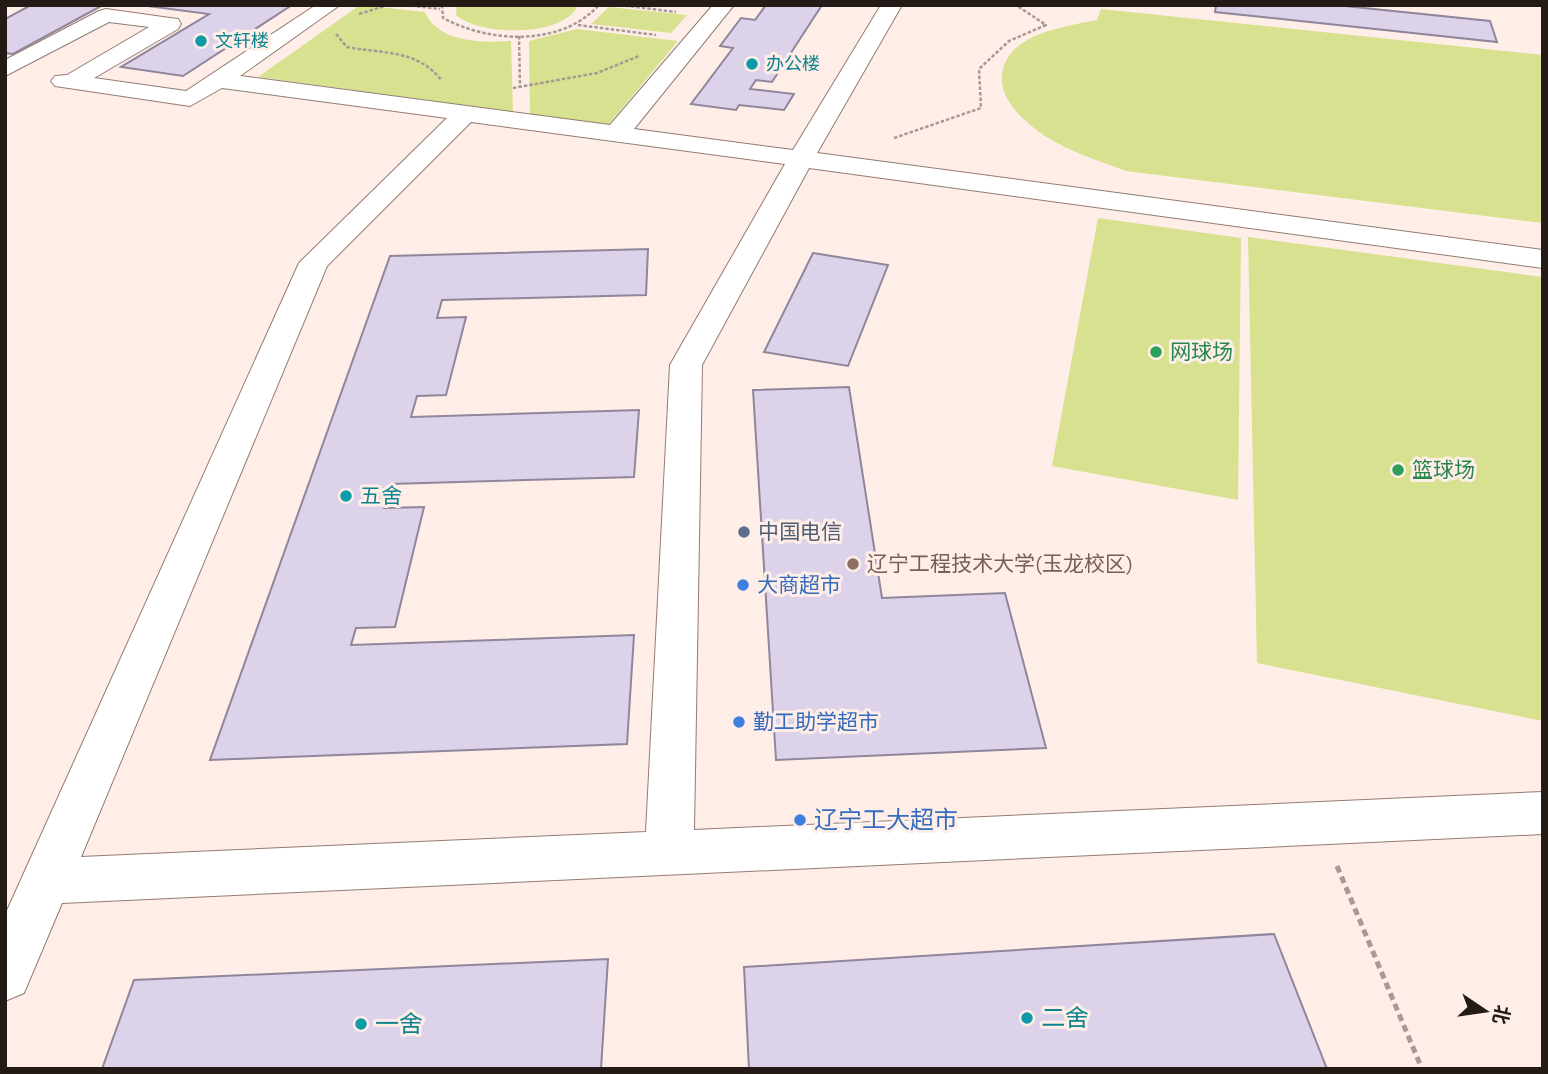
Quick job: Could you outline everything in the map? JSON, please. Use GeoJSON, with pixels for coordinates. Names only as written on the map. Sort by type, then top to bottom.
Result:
{"type":"FeatureCollection","features":[{"type":"Feature","properties":{"kind":"street"},"geometry":{"type":"LineString","coordinates":[[669,852],[686,365],[811,162],[892,5]]}},
{"type":"Feature","properties":{"kind":"street"},"geometry":{"type":"LineString","coordinates":[[616,134],[719,11]]}},
{"type":"Feature","properties":{"kind":"street"},"geometry":{"type":"LineString","coordinates":[[5,71],[106,15],[170,24],[71,82]]}},
{"type":"Feature","properties":{"kind":"street"},"geometry":{"type":"LineString","coordinates":[[5,71],[190,99],[218,80],[339,17]]}},
{"type":"Feature","properties":{"kind":"street"},"geometry":{"type":"LineString","coordinates":[[218,80],[456,100],[521,120],[616,134],[1543,259]]}},
{"type":"Feature","properties":{"kind":"street"},"geometry":{"type":"LineString","coordinates":[[5,975],[314,263],[456,100]]}},
{"type":"Feature","properties":{"kind":"street"},"geometry":{"type":"LineString","coordinates":[[46,881],[1543,813]]}},
{"type":"Feature","properties":{"kind":"path"},"geometry":{"type":"LineString","coordinates":[[388,5],[339,17],[337,38],[347,47],[401,54],[433,65],[456,100]]}},
{"type":"Feature","properties":{"kind":"path"},"geometry":{"type":"LineString","coordinates":[[406,5],[441,7],[443,19],[455,27],[475,34],[519,36],[575,25],[695,40]]}},
{"type":"Feature","properties":{"kind":"path"},"geometry":{"type":"LineString","coordinates":[[575,25],[595,12],[599,5]]}},
{"type":"Feature","properties":{"kind":"path"},"geometry":{"type":"LineString","coordinates":[[620,5],[719,11]]}},
{"type":"Feature","properties":{"kind":"path"},"geometry":{"type":"LineString","coordinates":[[811,162],[981,108],[979,69],[992,52],[1011,37],[1046,25],[1016,5]]}},
{"type":"Feature","properties":{"kind":"path"},"geometry":{"type":"LineString","coordinates":[[519,36],[521,120]]}},
{"type":"Feature","properties":{"kind":"path"},"geometry":{"type":"LineString","coordinates":[[509,88],[597,73],[635,57],[678,60]]}},
{"type":"Feature","properties":{"kind":"path"},"geometry":{"type":"LineString","coordinates":[[1318,823],[1422,1069]]}},
{"type":"Feature","properties":{"kind":"green space"},"geometry":{"type":"Polygon","coordinates":[[[360,5],[425,12],[440,30],[462,39],[511,41],[513,112],[258,77],[360,5]]]}},
{"type":"Feature","properties":{"kind":"green space"},"geometry":{"type":"Polygon","coordinates":[[[457,5],[578,5],[570,16],[556,23],[539,28],[501,30],[467,22],[456,15],[457,5]]]}},
{"type":"Feature","properties":{"kind":"green space"},"geometry":{"type":"Polygon","coordinates":[[[609,7],[687,15],[671,33],[591,24],[609,7]]]}},
{"type":"Feature","properties":{"kind":"green space"},"geometry":{"type":"Polygon","coordinates":[[[1101,9],[1543,55],[1543,223],[1126,171],[1066,148],[1034,128],[1013,107],[1003,87],[1004,65],[1022,43],[1051,30],[1097,20],[1101,9]]]}},
{"type":"Feature","properties":{"kind":"green space"},"geometry":{"type":"Polygon","coordinates":[[[577,29],[678,41],[608,125],[530,114],[529,41],[577,29]]]}},
{"type":"Feature","properties":{"kind":"green space","name":"网球场"},"geometry":{"type":"Polygon","coordinates":[[[1098,218],[1241,238],[1238,500],[1052,466],[1098,218]]]}},
{"type":"Feature","properties":{"kind":"green space","name":"篮球场"},"geometry":{"type":"Polygon","coordinates":[[[1248,237],[1543,277],[1543,721],[1257,663],[1248,237]]]}},
{"type":"Feature","properties":{"kind":"building"},"geometry":{"type":"Polygon","coordinates":[[[31,5],[103,5],[13,54],[5,53],[5,19],[31,5]]]}},
{"type":"Feature","properties":{"kind":"building","name":"文轩楼"},"geometry":{"type":"Polygon","coordinates":[[[140,5],[292,5],[183,76],[121,67],[209,14],[140,5]]]}},
{"type":"Feature","properties":{"kind":"building","name":"办公楼"},"geometry":{"type":"Polygon","coordinates":[[[766,5],[822,5],[772,82],[756,80],[750,89],[794,94],[784,110],[739,105],[736,110],[691,104],[733,48],[720,46],[741,18],[755,20],[766,5]]]}},
{"type":"Feature","properties":{"kind":"building"},"geometry":{"type":"Polygon","coordinates":[[[1216,5],[1335,5],[1490,21],[1497,42],[1215,12],[1216,5]]]}},
{"type":"Feature","properties":{"kind":"building","name":"五舍"},"geometry":{"type":"Polygon","coordinates":[[[648,249],[646,295],[442,300],[437,318],[466,317],[446,395],[417,396],[411,417],[639,410],[634,477],[390,484],[384,508],[424,507],[395,627],[356,628],[351,645],[634,635],[627,744],[210,760],[390,256],[648,249]]]}},
{"type":"Feature","properties":{"kind":"building"},"geometry":{"type":"Polygon","coordinates":[[[813,253],[888,265],[848,366],[764,352],[813,253]]]}},
{"type":"Feature","properties":{"kind":"building"},"geometry":{"type":"Polygon","coordinates":[[[849,387],[882,598],[1005,593],[1046,748],[776,760],[753,390],[849,387]]]}},
{"type":"Feature","properties":{"kind":"building","name":"二舍"},"geometry":{"type":"Polygon","coordinates":[[[1274,934],[1327,1069],[749,1069],[744,967],[1274,934]]]}},
{"type":"Feature","properties":{"kind":"building","name":"一舍"},"geometry":{"type":"Polygon","coordinates":[[[608,959],[601,1069],[102,1069],[134,980],[608,959]]]}},
{"type":"Feature","properties":{"kind":"place","name":"文轩楼"},"geometry":{"type":"Point","coordinates":[201,41]}},
{"type":"Feature","properties":{"kind":"place","name":"办公楼"},"geometry":{"type":"Point","coordinates":[752,64]}},
{"type":"Feature","properties":{"kind":"place","name":"网球场"},"geometry":{"type":"Point","coordinates":[1156,352]}},
{"type":"Feature","properties":{"kind":"place","name":"篮球场"},"geometry":{"type":"Point","coordinates":[1398,470]}},
{"type":"Feature","properties":{"kind":"place","name":"五舍"},"geometry":{"type":"Point","coordinates":[346,496]}},
{"type":"Feature","properties":{"kind":"place","name":"中国电信"},"geometry":{"type":"Point","coordinates":[744,532]}},
{"type":"Feature","properties":{"kind":"place","name":"辽宁工程技术大学(玉龙校区)"},"geometry":{"type":"Point","coordinates":[853,564]}},
{"type":"Feature","properties":{"kind":"place","name":"大商超市"},"geometry":{"type":"Point","coordinates":[743,585]}},
{"type":"Feature","properties":{"kind":"place","name":"勤工助学超市"},"geometry":{"type":"Point","coordinates":[739,722]}},
{"type":"Feature","properties":{"kind":"place","name":"辽宁工大超市"},"geometry":{"type":"Point","coordinates":[800,820]}},
{"type":"Feature","properties":{"kind":"place","name":"二舍"},"geometry":{"type":"Point","coordinates":[1027,1018]}},
{"type":"Feature","properties":{"kind":"place","name":"一舍"},"geometry":{"type":"Point","coordinates":[361,1024]}}]}
